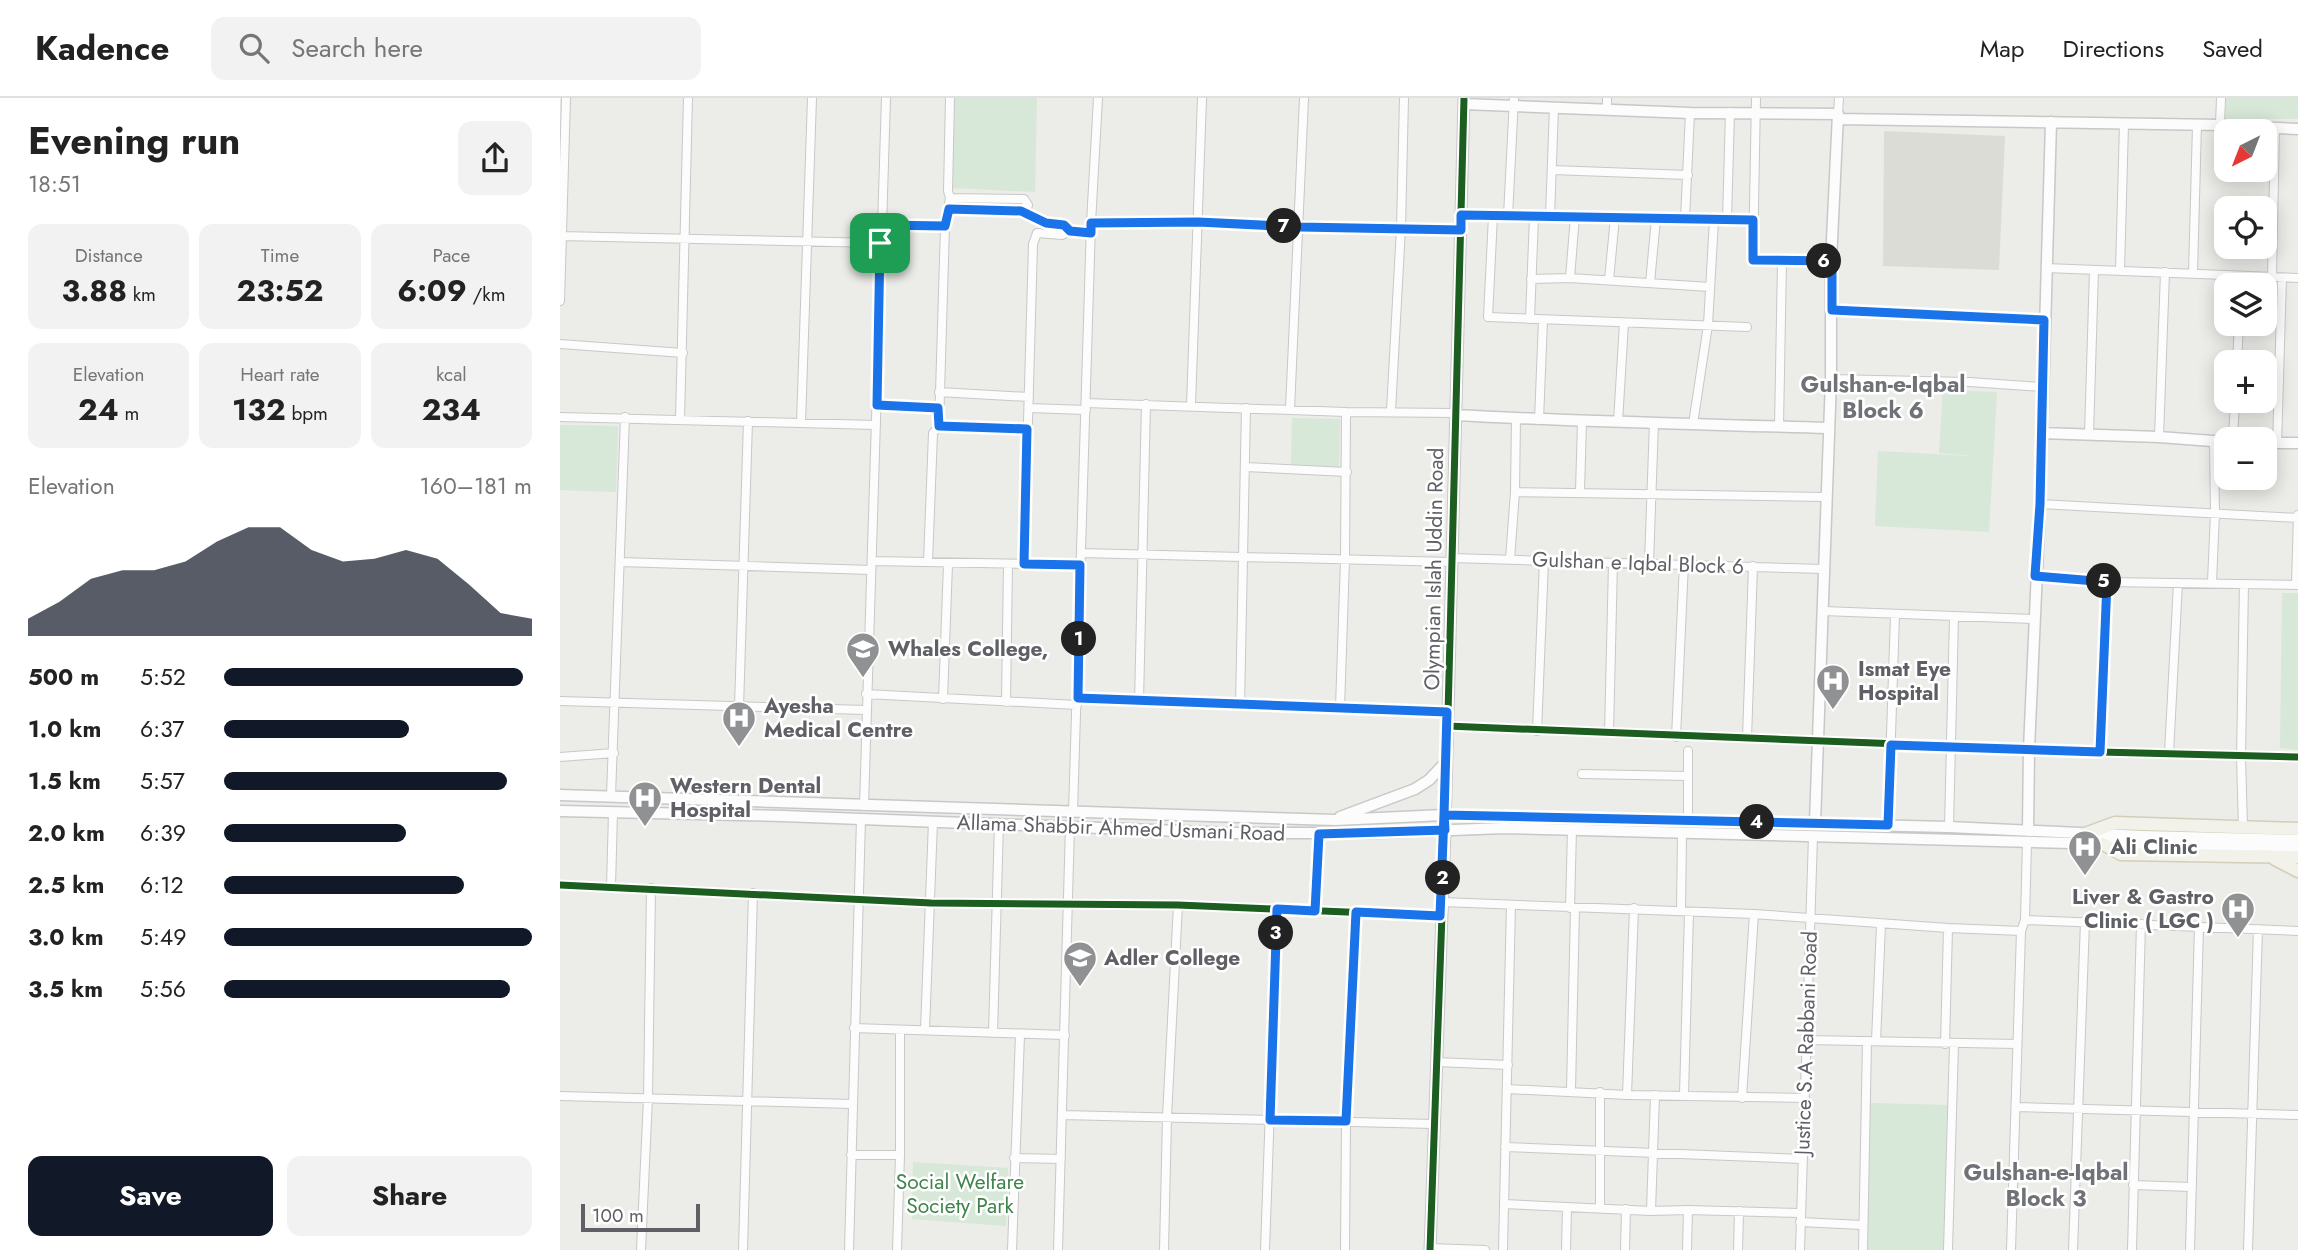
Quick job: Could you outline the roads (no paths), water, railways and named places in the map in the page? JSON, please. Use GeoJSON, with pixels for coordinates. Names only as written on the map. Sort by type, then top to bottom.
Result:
{"type":"FeatureCollection","features":[{"type":"Feature","properties":{"kind":"main road"},"geometry":{"type":"LineString","coordinates":[[2085,834],[2115,823],[2298,829]]}},
{"type":"Feature","properties":{"kind":"main road"},"geometry":{"type":"LineString","coordinates":[[2104,844],[2121,854],[2298,857]]}},
{"type":"Feature","properties":{"kind":"main road"},"geometry":{"type":"LineString","coordinates":[[2268,856],[2298,871]]}},
{"type":"Feature","properties":{"kind":"street"},"geometry":{"type":"LineString","coordinates":[[560,301],[566,98]]}},
{"type":"Feature","properties":{"kind":"street"},"geometry":{"type":"LineString","coordinates":[[680,420],[688,98]]}},
{"type":"Feature","properties":{"kind":"street"},"geometry":{"type":"LineString","coordinates":[[802,423],[812,98]]}},
{"type":"Feature","properties":{"kind":"street"},"geometry":{"type":"LineString","coordinates":[[864,806],[886,98]]}},
{"type":"Feature","properties":{"kind":"street"},"geometry":{"type":"LineString","coordinates":[[928,562],[933,433],[939,426],[945,226],[950,198],[950,98]]}},
{"type":"Feature","properties":{"kind":"street"},"geometry":{"type":"LineString","coordinates":[[1073,812],[1091,223],[1098,98]]}},
{"type":"Feature","properties":{"kind":"street"},"geometry":{"type":"LineString","coordinates":[[1191,405],[1202,98]]}},
{"type":"Feature","properties":{"kind":"street"},"geometry":{"type":"LineString","coordinates":[[1290,409],[1304,98]]}},
{"type":"Feature","properties":{"kind":"street"},"geometry":{"type":"LineString","coordinates":[[1391,411],[1401,228],[1404,98]]}},
{"type":"Feature","properties":{"kind":"street"},"geometry":{"type":"LineString","coordinates":[[1756,98],[1753,260],[1832,261]]}},
{"type":"Feature","properties":{"kind":"street"},"geometry":{"type":"LineString","coordinates":[[1815,823],[1839,98]]}},
{"type":"Feature","properties":{"kind":"street"},"geometry":{"type":"LineString","coordinates":[[2220,119],[2221,98]]}},
{"type":"Feature","properties":{"kind":"street"},"geometry":{"type":"LineString","coordinates":[[1464,101],[1514,102],[1554,107],[1607,104],[1690,113],[1755,112],[2214,125]]}},
{"type":"Feature","properties":{"kind":"street","name":"Olympian Islah Uddin Road"},"geometry":{"type":"LineString","coordinates":[[1430,1249],[1445,830],[1464,101]]}},
{"type":"Feature","properties":{"kind":"street"},"geometry":{"type":"LineString","coordinates":[[1508,216],[1514,102]]}},
{"type":"Feature","properties":{"kind":"street"},"geometry":{"type":"LineString","coordinates":[[1550,217],[1554,107]]}},
{"type":"Feature","properties":{"kind":"street"},"geometry":{"type":"LineString","coordinates":[[1727,219],[1730,112]]}},
{"type":"Feature","properties":{"kind":"street"},"geometry":{"type":"LineString","coordinates":[[1685,219],[1690,113]]}},
{"type":"Feature","properties":{"kind":"street"},"geometry":{"type":"LineString","coordinates":[[2011,1250],[2021,931],[2025,920],[2035,576],[2040,504],[2051,122]]}},
{"type":"Feature","properties":{"kind":"street"},"geometry":{"type":"LineString","coordinates":[[2120,271],[2124,124]]}},
{"type":"Feature","properties":{"kind":"street"},"geometry":{"type":"LineString","coordinates":[[2193,274],[2197,125]]}},
{"type":"Feature","properties":{"kind":"street"},"geometry":{"type":"LineString","coordinates":[[2277,128],[2298,129]]}},
{"type":"Feature","properties":{"kind":"street"},"geometry":{"type":"LineString","coordinates":[[1552,170],[1688,175]]}},
{"type":"Feature","properties":{"kind":"street"},"geometry":{"type":"LineString","coordinates":[[2272,273],[2274,182]]}},
{"type":"Feature","properties":{"kind":"street"},"geometry":{"type":"LineString","coordinates":[[950,198],[1024,199],[1028,205],[1026,212]]}},
{"type":"Feature","properties":{"kind":"street"},"geometry":{"type":"LineString","coordinates":[[949,209],[1026,212],[1046,223],[1064,225],[1070,231]]}},
{"type":"Feature","properties":{"kind":"street"},"geometry":{"type":"LineString","coordinates":[[1461,215],[1753,220]]}},
{"type":"Feature","properties":{"kind":"street"},"geometry":{"type":"LineString","coordinates":[[1493,216],[1488,317],[1746,327]]}},
{"type":"Feature","properties":{"kind":"street"},"geometry":{"type":"LineString","coordinates":[[1570,278],[1574,216]]}},
{"type":"Feature","properties":{"kind":"street"},"geometry":{"type":"LineString","coordinates":[[1530,320],[1534,217]]}},
{"type":"Feature","properties":{"kind":"street"},"geometry":{"type":"LineString","coordinates":[[1609,280],[1615,217]]}},
{"type":"Feature","properties":{"kind":"street"},"geometry":{"type":"LineString","coordinates":[[1650,283],[1656,219]]}},
{"type":"Feature","properties":{"kind":"street"},"geometry":{"type":"LineString","coordinates":[[1693,424],[1708,325],[1714,220]]}},
{"type":"Feature","properties":{"kind":"street"},"geometry":{"type":"LineString","coordinates":[[1091,223],[1198,222],[1461,230]]}},
{"type":"Feature","properties":{"kind":"street"},"geometry":{"type":"LineString","coordinates":[[881,225],[945,226]]}},
{"type":"Feature","properties":{"kind":"street"},"geometry":{"type":"LineString","coordinates":[[1024,564],[1035,236],[1037,233],[1062,234],[1070,231],[1091,233]]}},
{"type":"Feature","properties":{"kind":"street"},"geometry":{"type":"LineString","coordinates":[[562,236],[880,243]]}},
{"type":"Feature","properties":{"kind":"street"},"geometry":{"type":"LineString","coordinates":[[1779,426],[1782,261]]}},
{"type":"Feature","properties":{"kind":"street"},"geometry":{"type":"LineString","coordinates":[[2046,268],[2165,272],[2214,277]]}},
{"type":"Feature","properties":{"kind":"street"},"geometry":{"type":"LineString","coordinates":[[2089,434],[2094,270]]}},
{"type":"Feature","properties":{"kind":"street"},"geometry":{"type":"LineString","coordinates":[[2159,437],[2165,272]]}},
{"type":"Feature","properties":{"kind":"street"},"geometry":{"type":"LineString","coordinates":[[2277,277],[2298,278]]}},
{"type":"Feature","properties":{"kind":"street"},"geometry":{"type":"LineString","coordinates":[[1531,279],[1570,278],[1710,287]]}},
{"type":"Feature","properties":{"kind":"street"},"geometry":{"type":"LineString","coordinates":[[2282,278],[2277,444],[2298,443]]}},
{"type":"Feature","properties":{"kind":"street"},"geometry":{"type":"LineString","coordinates":[[1832,310],[2044,320]]}},
{"type":"Feature","properties":{"kind":"street"},"geometry":{"type":"LineString","coordinates":[[1539,420],[1542,320]]}},
{"type":"Feature","properties":{"kind":"street"},"geometry":{"type":"LineString","coordinates":[[1618,422],[1625,323]]}},
{"type":"Feature","properties":{"kind":"street"},"geometry":{"type":"LineString","coordinates":[[560,344],[683,352]]}},
{"type":"Feature","properties":{"kind":"street"},"geometry":{"type":"LineString","coordinates":[[1831,379],[1969,382],[2043,387]]}},
{"type":"Feature","properties":{"kind":"street"},"geometry":{"type":"LineString","coordinates":[[939,392],[1029,397]]}},
{"type":"Feature","properties":{"kind":"street"},"geometry":{"type":"LineString","coordinates":[[1139,701],[1146,404]]}},
{"type":"Feature","properties":{"kind":"street"},"geometry":{"type":"LineString","coordinates":[[877,405],[938,408]]}},
{"type":"Feature","properties":{"kind":"street"},"geometry":{"type":"LineString","coordinates":[[1028,408],[1191,405],[1346,412],[1391,411],[1582,422],[1828,428]]}},
{"type":"Feature","properties":{"kind":"street"},"geometry":{"type":"LineString","coordinates":[[1240,706],[1246,408]]}},
{"type":"Feature","properties":{"kind":"street"},"geometry":{"type":"LineString","coordinates":[[1339,708],[1345,560],[1346,412]]}},
{"type":"Feature","properties":{"kind":"street"},"geometry":{"type":"LineString","coordinates":[[560,417],[876,425]]}},
{"type":"Feature","properties":{"kind":"street"},"geometry":{"type":"LineString","coordinates":[[611,796],[625,417]]}},
{"type":"Feature","properties":{"kind":"street"},"geometry":{"type":"LineString","coordinates":[[1510,559],[1515,492],[1516,419]]}},
{"type":"Feature","properties":{"kind":"street"},"geometry":{"type":"LineString","coordinates":[[739,706],[748,421]]}},
{"type":"Feature","properties":{"kind":"street"},"geometry":{"type":"LineString","coordinates":[[1580,491],[1582,422]]}},
{"type":"Feature","properties":{"kind":"street"},"geometry":{"type":"LineString","coordinates":[[1649,563],[1654,422]]}},
{"type":"Feature","properties":{"kind":"street"},"geometry":{"type":"LineString","coordinates":[[939,426],[1027,429]]}},
{"type":"Feature","properties":{"kind":"street"},"geometry":{"type":"LineString","coordinates":[[2041,433],[2159,437],[2214,442]]}},
{"type":"Feature","properties":{"kind":"street"},"geometry":{"type":"LineString","coordinates":[[1246,467],[1347,472]]}},
{"type":"Feature","properties":{"kind":"street"},"geometry":{"type":"LineString","coordinates":[[2212,582],[2215,490]]}},
{"type":"Feature","properties":{"kind":"street"},"geometry":{"type":"LineString","coordinates":[[1515,492],[1827,497]]}},
{"type":"Feature","properties":{"kind":"street"},"geometry":{"type":"LineString","coordinates":[[2035,576],[2107,582],[2297,585],[2298,517],[2040,504]]}},
{"type":"Feature","properties":{"kind":"street","name":"Gulshan e Iqbal Block 6"},"geometry":{"type":"LineString","coordinates":[[1081,553],[1345,560],[1510,559],[1824,569]]}},
{"type":"Feature","properties":{"kind":"street"},"geometry":{"type":"LineString","coordinates":[[1537,731],[1544,561]]}},
{"type":"Feature","properties":{"kind":"street"},"geometry":{"type":"LineString","coordinates":[[620,562],[742,566],[928,562],[1080,565]]}},
{"type":"Feature","properties":{"kind":"street"},"geometry":{"type":"LineString","coordinates":[[1609,733],[1613,563]]}},
{"type":"Feature","properties":{"kind":"street"},"geometry":{"type":"LineString","coordinates":[[943,699],[948,564]]}},
{"type":"Feature","properties":{"kind":"street"},"geometry":{"type":"LineString","coordinates":[[1006,702],[1008,564]]}},
{"type":"Feature","properties":{"kind":"street"},"geometry":{"type":"LineString","coordinates":[[1676,737],[1684,564]]}},
{"type":"Feature","properties":{"kind":"street"},"geometry":{"type":"LineString","coordinates":[[1747,738],[1753,566]]}},
{"type":"Feature","properties":{"kind":"street"},"geometry":{"type":"LineString","coordinates":[[2100,752],[2107,582]]}},
{"type":"Feature","properties":{"kind":"street"},"geometry":{"type":"LineString","coordinates":[[2169,753],[2178,583]]}},
{"type":"Feature","properties":{"kind":"street"},"geometry":{"type":"LineString","coordinates":[[2242,827],[2244,584]]}},
{"type":"Feature","properties":{"kind":"street"},"geometry":{"type":"LineString","coordinates":[[1823,611],[2034,618]]}},
{"type":"Feature","properties":{"kind":"street"},"geometry":{"type":"LineString","coordinates":[[1888,825],[1895,615]]}},
{"type":"Feature","properties":{"kind":"street"},"geometry":{"type":"LineString","coordinates":[[1949,827],[1954,617]]}},
{"type":"Feature","properties":{"kind":"street"},"geometry":{"type":"LineString","coordinates":[[866,694],[1006,702],[1139,701],[1447,712]]}},
{"type":"Feature","properties":{"kind":"street"},"geometry":{"type":"LineString","coordinates":[[560,701],[866,710]]}},
{"type":"Feature","properties":{"kind":"street"},"geometry":{"type":"LineString","coordinates":[[1447,726],[1891,745],[2298,757]]}},
{"type":"Feature","properties":{"kind":"street"},"geometry":{"type":"LineString","coordinates":[[1688,751],[1688,820]]}},
{"type":"Feature","properties":{"kind":"street"},"geometry":{"type":"LineString","coordinates":[[560,757],[614,753]]}},
{"type":"Feature","properties":{"kind":"street"},"geometry":{"type":"LineString","coordinates":[[1335,820],[1352,811],[1377,805],[1415,789],[1429,780],[1446,762]]}},
{"type":"Feature","properties":{"kind":"street"},"geometry":{"type":"LineString","coordinates":[[1582,774],[1688,776]]}},
{"type":"Feature","properties":{"kind":"street","name":"Allama Shabbir Ahmed Usmani Road"},"geometry":{"type":"LineString","coordinates":[[560,795],[1335,820],[1444,815],[1888,825],[1949,827],[2104,844],[2143,841]]}},
{"type":"Feature","properties":{"kind":"street","name":"Allama Shabbir Ahmed Usmani Road"},"geometry":{"type":"LineString","coordinates":[[560,811],[1319,834],[1504,828],[1812,836],[2085,834],[2143,841]]}},
{"type":"Feature","properties":{"kind":"street"},"geometry":{"type":"LineString","coordinates":[[611,886],[613,813]]}},
{"type":"Feature","properties":{"kind":"street"},"geometry":{"type":"LineString","coordinates":[[849,1250],[862,819]]}},
{"type":"Feature","properties":{"kind":"street"},"geometry":{"type":"LineString","coordinates":[[925,1030],[933,821]]}},
{"type":"Feature","properties":{"kind":"street"},"geometry":{"type":"LineString","coordinates":[[993,1033],[999,823]]}},
{"type":"Feature","properties":{"kind":"street"},"geometry":{"type":"LineString","coordinates":[[1058,1250],[1070,826]]}},
{"type":"Feature","properties":{"kind":"street"},"geometry":{"type":"LineString","coordinates":[[1571,1090],[1572,830]]}},
{"type":"Feature","properties":{"kind":"street"},"geometry":{"type":"LineString","coordinates":[[1315,911],[1319,834]]}},
{"type":"Feature","properties":{"kind":"street"},"geometry":{"type":"LineString","coordinates":[[1682,834],[1685,912],[1685,1095]]}},
{"type":"Feature","properties":{"kind":"street","name":"Justice S.A Rabbani Road"},"geometry":{"type":"LineString","coordinates":[[1800,1250],[1812,836]]}},
{"type":"Feature","properties":{"kind":"street"},"geometry":{"type":"LineString","coordinates":[[2143,841],[2298,839]]}},
{"type":"Feature","properties":{"kind":"street"},"geometry":{"type":"LineString","coordinates":[[2143,841],[2298,849]]}},
{"type":"Feature","properties":{"kind":"street"},"geometry":{"type":"LineString","coordinates":[[560,885],[931,903],[1178,905],[1440,916]]}},
{"type":"Feature","properties":{"kind":"street"},"geometry":{"type":"LineString","coordinates":[[641,1250],[648,1098],[651,888]]}},
{"type":"Feature","properties":{"kind":"street"},"geometry":{"type":"LineString","coordinates":[[743,1250],[752,893]]}},
{"type":"Feature","properties":{"kind":"street"},"geometry":{"type":"LineString","coordinates":[[1442,902],[1754,914],[1948,929],[2021,931]]}},
{"type":"Feature","properties":{"kind":"street"},"geometry":{"type":"LineString","coordinates":[[1164,1250],[1167,1117],[1178,905]]}},
{"type":"Feature","properties":{"kind":"street"},"geometry":{"type":"LineString","coordinates":[[1503,1250],[1511,905]]}},
{"type":"Feature","properties":{"kind":"street"},"geometry":{"type":"LineString","coordinates":[[1627,1095],[1634,908]]}},
{"type":"Feature","properties":{"kind":"street"},"geometry":{"type":"LineString","coordinates":[[1265,1250],[1277,909]]}},
{"type":"Feature","properties":{"kind":"street"},"geometry":{"type":"LineString","coordinates":[[1345,1250],[1346,1121],[1356,912]]}},
{"type":"Feature","properties":{"kind":"street"},"geometry":{"type":"LineString","coordinates":[[1742,1098],[1754,914]]}},
{"type":"Feature","properties":{"kind":"street"},"geometry":{"type":"LineString","coordinates":[[2025,920],[2298,931]]}},
{"type":"Feature","properties":{"kind":"street"},"geometry":{"type":"LineString","coordinates":[[2073,1250],[2085,922]]}},
{"type":"Feature","properties":{"kind":"street"},"geometry":{"type":"LineString","coordinates":[[1863,1250],[1871,1041],[1881,924]]}},
{"type":"Feature","properties":{"kind":"street"},"geometry":{"type":"LineString","coordinates":[[2132,1250],[2141,924]]}},
{"type":"Feature","properties":{"kind":"street"},"geometry":{"type":"LineString","coordinates":[[2190,1250],[2199,927]]}},
{"type":"Feature","properties":{"kind":"street"},"geometry":{"type":"LineString","coordinates":[[1948,929],[1948,1250]]}},
{"type":"Feature","properties":{"kind":"street"},"geometry":{"type":"LineString","coordinates":[[2248,1250],[2258,929]]}},
{"type":"Feature","properties":{"kind":"street"},"geometry":{"type":"LineString","coordinates":[[854,1028],[1065,1035]]}},
{"type":"Feature","properties":{"kind":"street"},"geometry":{"type":"LineString","coordinates":[[897,1250],[901,1030]]}},
{"type":"Feature","properties":{"kind":"street"},"geometry":{"type":"LineString","coordinates":[[1012,1250],[1020,1035]]}},
{"type":"Feature","properties":{"kind":"street"},"geometry":{"type":"LineString","coordinates":[[1807,1040],[1950,1045],[2017,1044]]}},
{"type":"Feature","properties":{"kind":"street"},"geometry":{"type":"LineString","coordinates":[[1436,1062],[1508,1065]]}},
{"type":"Feature","properties":{"kind":"street"},"geometry":{"type":"LineString","coordinates":[[1507,1089],[1571,1090],[1627,1095],[1805,1098]]}},
{"type":"Feature","properties":{"kind":"street"},"geometry":{"type":"LineString","coordinates":[[1600,1092],[1600,1207]]}},
{"type":"Feature","properties":{"kind":"street"},"geometry":{"type":"LineString","coordinates":[[1651,1211],[1655,1095]]}},
{"type":"Feature","properties":{"kind":"street"},"geometry":{"type":"LineString","coordinates":[[560,1096],[853,1104]]}},
{"type":"Feature","properties":{"kind":"street"},"geometry":{"type":"LineString","coordinates":[[2016,1107],[2298,1115]]}},
{"type":"Feature","properties":{"kind":"street"},"geometry":{"type":"LineString","coordinates":[[1062,1115],[1434,1124]]}},
{"type":"Feature","properties":{"kind":"street"},"geometry":{"type":"LineString","coordinates":[[1505,1147],[1802,1158]]}},
{"type":"Feature","properties":{"kind":"street"},"geometry":{"type":"LineString","coordinates":[[852,1155],[900,1155]]}},
{"type":"Feature","properties":{"kind":"street"},"geometry":{"type":"LineString","coordinates":[[1014,1158],[1061,1160]]}},
{"type":"Feature","properties":{"kind":"street"},"geometry":{"type":"LineString","coordinates":[[2133,1185],[2192,1187]]}},
{"type":"Feature","properties":{"kind":"street"},"geometry":{"type":"LineString","coordinates":[[1504,1204],[1651,1211],[1739,1211],[1862,1225]]}},
{"type":"Feature","properties":{"kind":"street"},"geometry":{"type":"LineString","coordinates":[[1566,1250],[1567,1207]]}},
{"type":"Feature","properties":{"kind":"street"},"geometry":{"type":"LineString","coordinates":[[1625,1250],[1626,1209]]}},
{"type":"Feature","properties":{"kind":"street"},"geometry":{"type":"LineString","coordinates":[[1687,1250],[1688,1210]]}},
{"type":"Feature","properties":{"kind":"street"},"geometry":{"type":"LineString","coordinates":[[1738,1250],[1739,1211]]}},
{"type":"Feature","properties":{"kind":"street"},"geometry":{"type":"LineString","coordinates":[[1430,1249],[1485,1250]]}},
{"type":"Feature","properties":{"kind":"place","name":"Whales College,"},"geometry":{"type":"Point","coordinates":[863,679]}},
{"type":"Feature","properties":{"kind":"place","name":"Ismat Eye Hospital"},"geometry":{"type":"Point","coordinates":[1833,711]}},
{"type":"Feature","properties":{"kind":"place","name":"Ayesha Medical Centre"},"geometry":{"type":"Point","coordinates":[739,748]}},
{"type":"Feature","properties":{"kind":"place","name":"Western Dental Hospital"},"geometry":{"type":"Point","coordinates":[645,828]}},
{"type":"Feature","properties":{"kind":"place","name":"Ali Clinic"},"geometry":{"type":"Point","coordinates":[2085,877]}},
{"type":"Feature","properties":{"kind":"place","name":"Liver & Gastro Clinic ( LGC )"},"geometry":{"type":"Point","coordinates":[2238,939]}},
{"type":"Feature","properties":{"kind":"place","name":"Adler College"},"geometry":{"type":"Point","coordinates":[1080,988]}},
{"type":"Feature","properties":{"kind":"district","name":"Gulshan-e-Iqbal Block 6"},"geometry":{"type":"Point","coordinates":[1883,397]}},
{"type":"Feature","properties":{"kind":"district","name":"Gulshan-e-Iqbal Block 3"},"geometry":{"type":"Point","coordinates":[2046,1185]}},
{"type":"Feature","properties":{"kind":"park label","name":"Social Welfare Society Park"},"geometry":{"type":"Point","coordinates":[960,1194]}}]}
